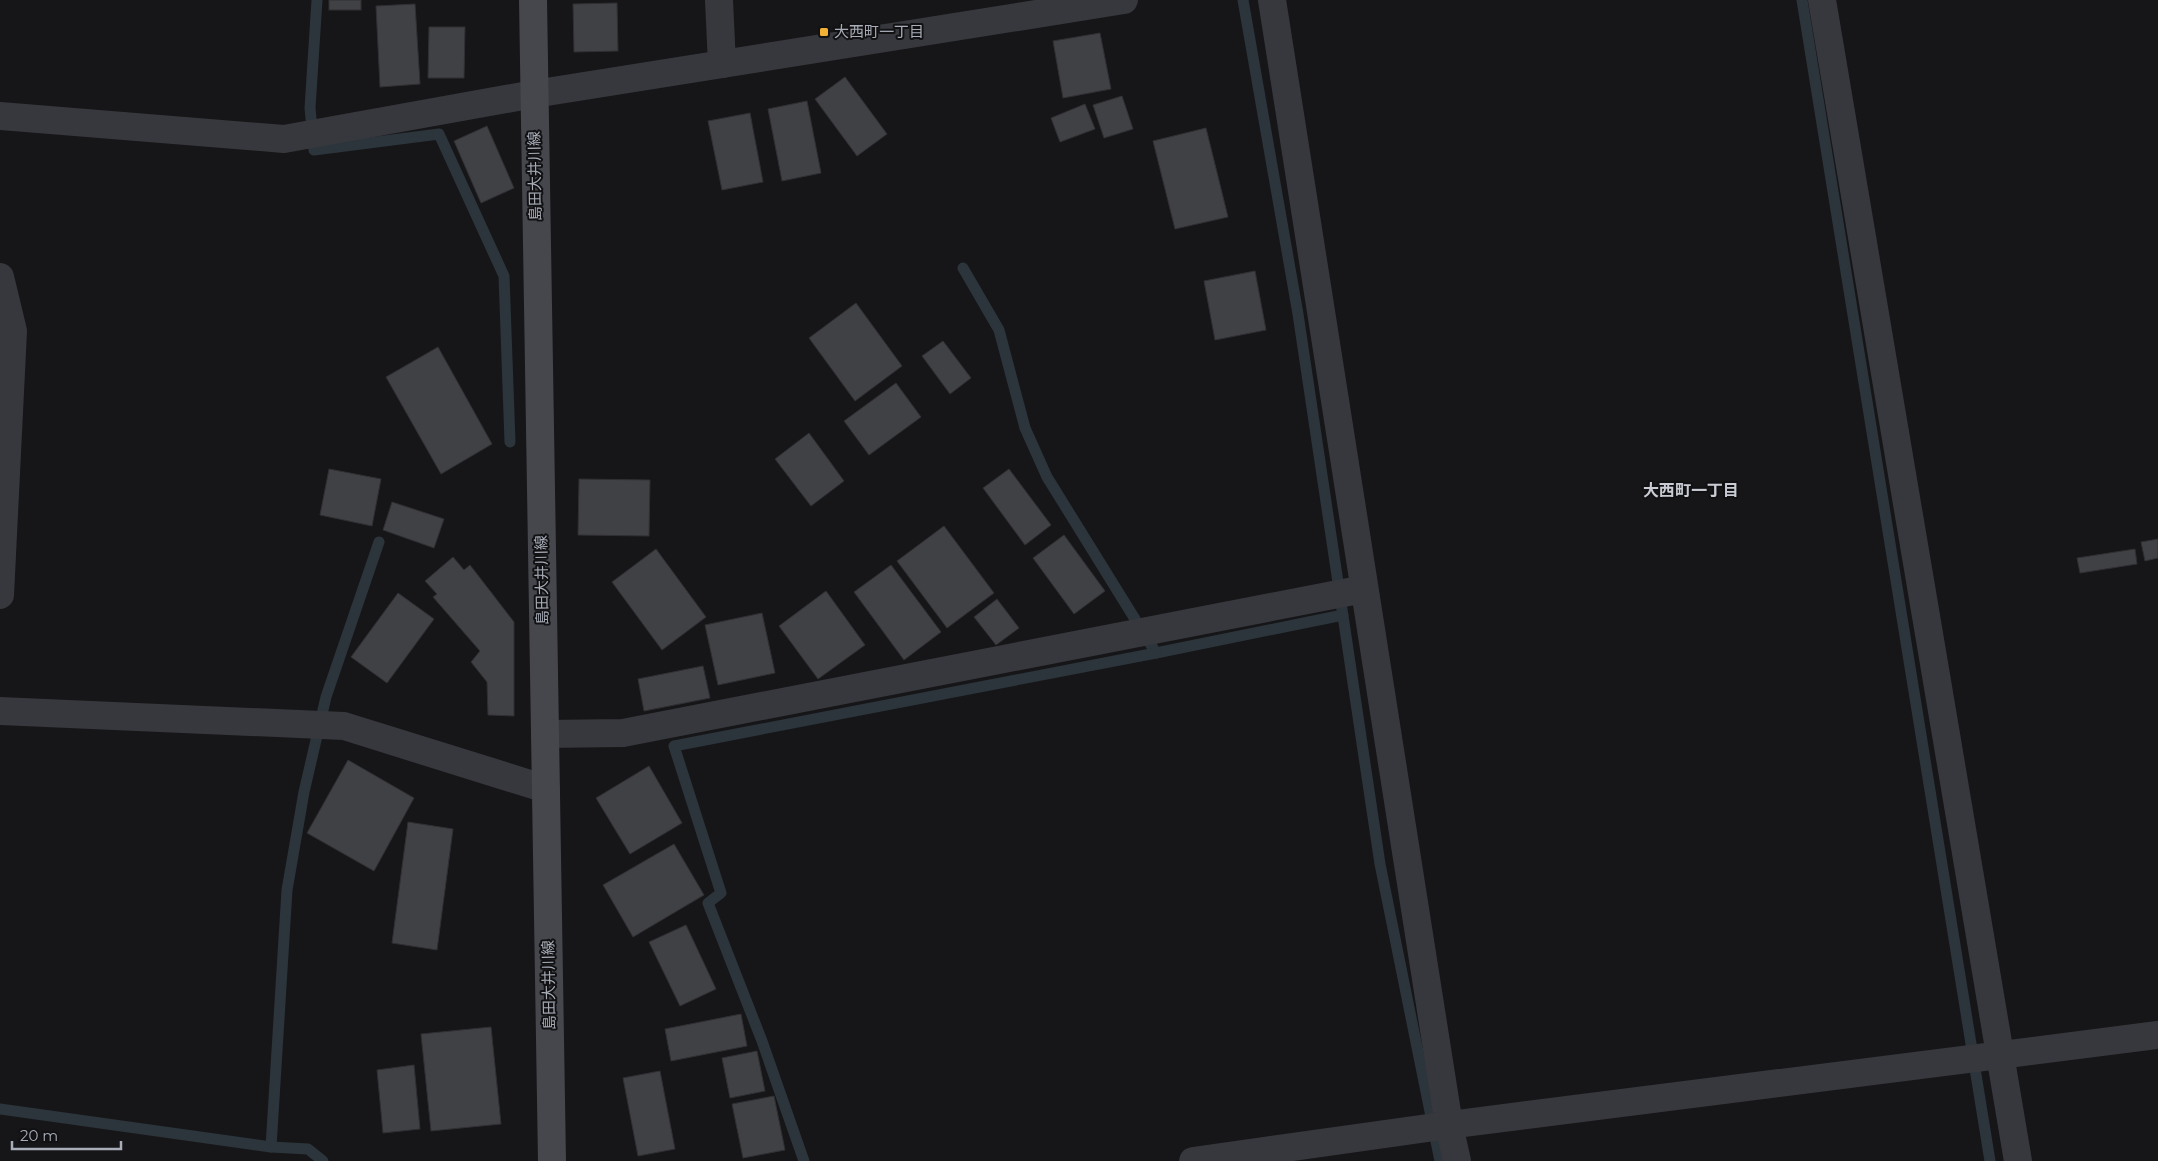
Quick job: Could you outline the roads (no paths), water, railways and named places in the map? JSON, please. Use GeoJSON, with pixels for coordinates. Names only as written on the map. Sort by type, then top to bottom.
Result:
{"type":"FeatureCollection","features":[{"type":"Feature","properties":{"kind":"main road","name":"島田大井川線"},"geometry":{"type":"LineString","coordinates":[[533,0],[552,1161]]}},
{"type":"Feature","properties":{"kind":"street"},"geometry":{"type":"LineString","coordinates":[[720,0],[722,64]]}},
{"type":"Feature","properties":{"kind":"street"},"geometry":{"type":"LineString","coordinates":[[0,116],[284,139],[534,94],[1124,0]]}},
{"type":"Feature","properties":{"kind":"street"},"geometry":{"type":"LineString","coordinates":[[1272,0],[1449,1125],[1457,1161]]}},
{"type":"Feature","properties":{"kind":"street"},"geometry":{"type":"LineString","coordinates":[[1822,0],[2018,1161]]}},
{"type":"Feature","properties":{"kind":"street"},"geometry":{"type":"LineString","coordinates":[[0,277],[13,331],[0,595]]}},
{"type":"Feature","properties":{"kind":"street"},"geometry":{"type":"LineString","coordinates":[[545,734],[623,733],[1364,589]]}},
{"type":"Feature","properties":{"kind":"street"},"geometry":{"type":"LineString","coordinates":[[0,711],[344,726],[546,789]]}},
{"type":"Feature","properties":{"kind":"street"},"geometry":{"type":"LineString","coordinates":[[1193,1161],[1449,1125],[2001,1056],[2158,1034]]}},
{"type":"Feature","properties":{"kind":"waterway"},"geometry":{"type":"LineString","coordinates":[[317,0],[310,108],[314,150],[439,134],[504,276],[510,442]]}},
{"type":"Feature","properties":{"kind":"waterway"},"geometry":{"type":"LineString","coordinates":[[1243,0],[1298,314],[1380,864],[1440,1161]]}},
{"type":"Feature","properties":{"kind":"waterway"},"geometry":{"type":"LineString","coordinates":[[1802,0],[1990,1161]]}},
{"type":"Feature","properties":{"kind":"waterway"},"geometry":{"type":"LineString","coordinates":[[963,268],[999,330],[1025,428],[1047,477],[1156,653],[1343,615]]}},
{"type":"Feature","properties":{"kind":"waterway"},"geometry":{"type":"LineString","coordinates":[[271,1147],[287,890],[304,792],[326,697],[379,542]]}},
{"type":"Feature","properties":{"kind":"waterway"},"geometry":{"type":"LineString","coordinates":[[804,1161],[762,1041],[708,903],[721,893],[674,746],[1156,653]]}},
{"type":"Feature","properties":{"kind":"waterway"},"geometry":{"type":"LineString","coordinates":[[0,1109],[271,1147],[308,1149],[323,1161]]}},
{"type":"Feature","properties":{"kind":"place","name":"大西町一丁目"},"geometry":{"type":"Point","coordinates":[824,32]}},
{"type":"Feature","properties":{"kind":"district","name":"大西町一丁目"},"geometry":{"type":"Point","coordinates":[1691,490]}}]}
